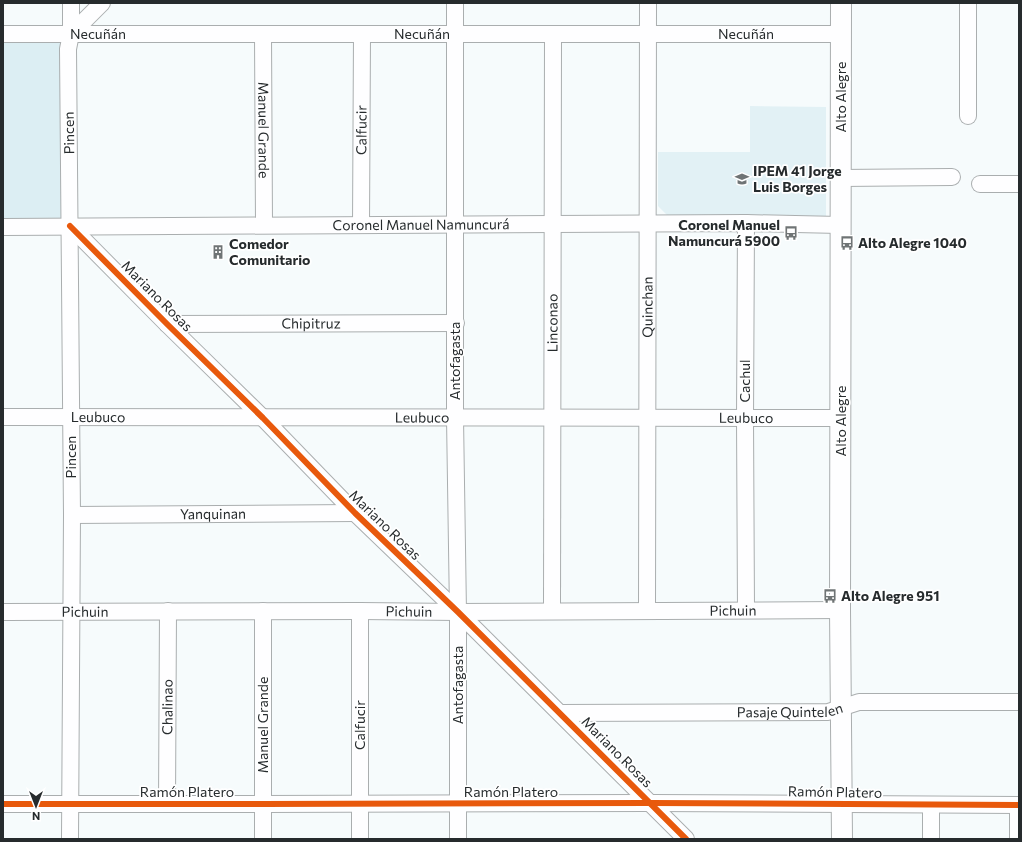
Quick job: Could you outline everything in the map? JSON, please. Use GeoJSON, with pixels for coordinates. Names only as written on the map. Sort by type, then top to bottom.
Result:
{"type":"FeatureCollection","features":[{"type":"Feature","properties":{"kind":"main road","name":"Alto Alegre"},"geometry":{"type":"LineString","coordinates":[[841,3],[840,610],[842,839]]}},
{"type":"Feature","properties":{"kind":"street","name":"Pincen"},"geometry":{"type":"LineString","coordinates":[[70,839],[72,515],[68,49],[71,34],[71,3]]}},
{"type":"Feature","properties":{"kind":"street"},"geometry":{"type":"LineString","coordinates":[[71,34],[102,3]]}},
{"type":"Feature","properties":{"kind":"street","name":"Antofagasta"},"geometry":{"type":"LineString","coordinates":[[455,3],[455,418],[458,612],[458,839]]}},
{"type":"Feature","properties":{"kind":"street","name":"Quinchan"},"geometry":{"type":"LineString","coordinates":[[647,610],[648,3]]}},
{"type":"Feature","properties":{"kind":"street"},"geometry":{"type":"LineString","coordinates":[[968,3],[968,116]]}},
{"type":"Feature","properties":{"kind":"street","name":"Necuñán"},"geometry":{"type":"LineString","coordinates":[[3,34],[841,34]]}},
{"type":"Feature","properties":{"kind":"street","name":"Manuel Grande"},"geometry":{"type":"LineString","coordinates":[[263,35],[264,225]]}},
{"type":"Feature","properties":{"kind":"street","name":"Calfucir"},"geometry":{"type":"LineString","coordinates":[[361,225],[362,35]]}},
{"type":"Feature","properties":{"kind":"street","name":"Linconao"},"geometry":{"type":"LineString","coordinates":[[552,611],[553,35]]}},
{"type":"Feature","properties":{"kind":"street"},"geometry":{"type":"LineString","coordinates":[[840,178],[952,177]]}},
{"type":"Feature","properties":{"kind":"street"},"geometry":{"type":"LineString","coordinates":[[980,184],[1019,184]]}},
{"type":"Feature","properties":{"kind":"street","name":"Coronel Manuel Namuncurá"},"geometry":{"type":"LineString","coordinates":[[3,227],[746,223],[840,225]]}},
{"type":"Feature","properties":{"kind":"street","name":"Cachul"},"geometry":{"type":"LineString","coordinates":[[746,223],[746,610]]}},
{"type":"Feature","properties":{"kind":"street","name":"Mariano Rosas"},"geometry":{"type":"LineString","coordinates":[[70,226],[263,418],[355,514],[560,712],[686,839]]}},
{"type":"Feature","properties":{"kind":"street","name":"Chipitruz"},"geometry":{"type":"LineString","coordinates":[[167,324],[456,323]]}},
{"type":"Feature","properties":{"kind":"street","name":"Leubuco"},"geometry":{"type":"LineString","coordinates":[[3,417],[841,418]]}},
{"type":"Feature","properties":{"kind":"street","name":"Yanquinan"},"geometry":{"type":"LineString","coordinates":[[72,515],[355,514]]}},
{"type":"Feature","properties":{"kind":"street","name":"Pichuin"},"geometry":{"type":"LineString","coordinates":[[3,612],[840,610]]}},
{"type":"Feature","properties":{"kind":"street","name":"Chalinao"},"geometry":{"type":"LineString","coordinates":[[167,804],[168,611]]}},
{"type":"Feature","properties":{"kind":"street","name":"Manuel Grande"},"geometry":{"type":"LineString","coordinates":[[263,611],[263,839]]}},
{"type":"Feature","properties":{"kind":"street","name":"Calfucir"},"geometry":{"type":"LineString","coordinates":[[360,611],[360,839]]}},
{"type":"Feature","properties":{"kind":"street","name":"Pasaje Quintelen"},"geometry":{"type":"LineString","coordinates":[[560,712],[828,712],[859,702],[1019,702]]}},
{"type":"Feature","properties":{"kind":"street","name":"Ramón Platero"},"geometry":{"type":"LineString","coordinates":[[3,804],[651,803],[1018,805]]}},
{"type":"Feature","properties":{"kind":"street"},"geometry":{"type":"LineString","coordinates":[[931,805],[931,839]]}},
{"type":"Feature","properties":{"kind":"street"},"geometry":{"type":"LineString","coordinates":[[1018,805],[1018,839]]}},
{"type":"Feature","properties":{"kind":"shaded area"},"geometry":{"type":"Polygon","coordinates":[[[3,35],[62,35],[70,220],[3,227],[3,35]]]}},
{"type":"Feature","properties":{"kind":"shaded area","name":"IPEM 41 Jorge Luis Borges"},"geometry":{"type":"Polygon","coordinates":[[[750,106],[826,107],[826,216],[667,215],[658,206],[658,152],[750,152],[750,106]]]}},
{"type":"Feature","properties":{"kind":"cycle path"},"geometry":{"type":"LineString","coordinates":[[70,226],[263,418],[355,513],[458,612],[686,839]]}},
{"type":"Feature","properties":{"kind":"cycle path"},"geometry":{"type":"LineString","coordinates":[[3,804],[651,803],[1019,805]]}},
{"type":"Feature","properties":{"kind":"place","name":"IPEM 41 Jorge Luis Borges"},"geometry":{"type":"Point","coordinates":[742,179]}},
{"type":"Feature","properties":{"kind":"place","name":"Coronel Manuel Namuncurá 5900"},"geometry":{"type":"Point","coordinates":[791,233]}},
{"type":"Feature","properties":{"kind":"place","name":"Alto Alegre 1040"},"geometry":{"type":"Point","coordinates":[847,243]}},
{"type":"Feature","properties":{"kind":"place","name":"Comedor Comunitario"},"geometry":{"type":"Point","coordinates":[218,252]}},
{"type":"Feature","properties":{"kind":"place","name":"Alto Alegre 951"},"geometry":{"type":"Point","coordinates":[830,596]}}]}
